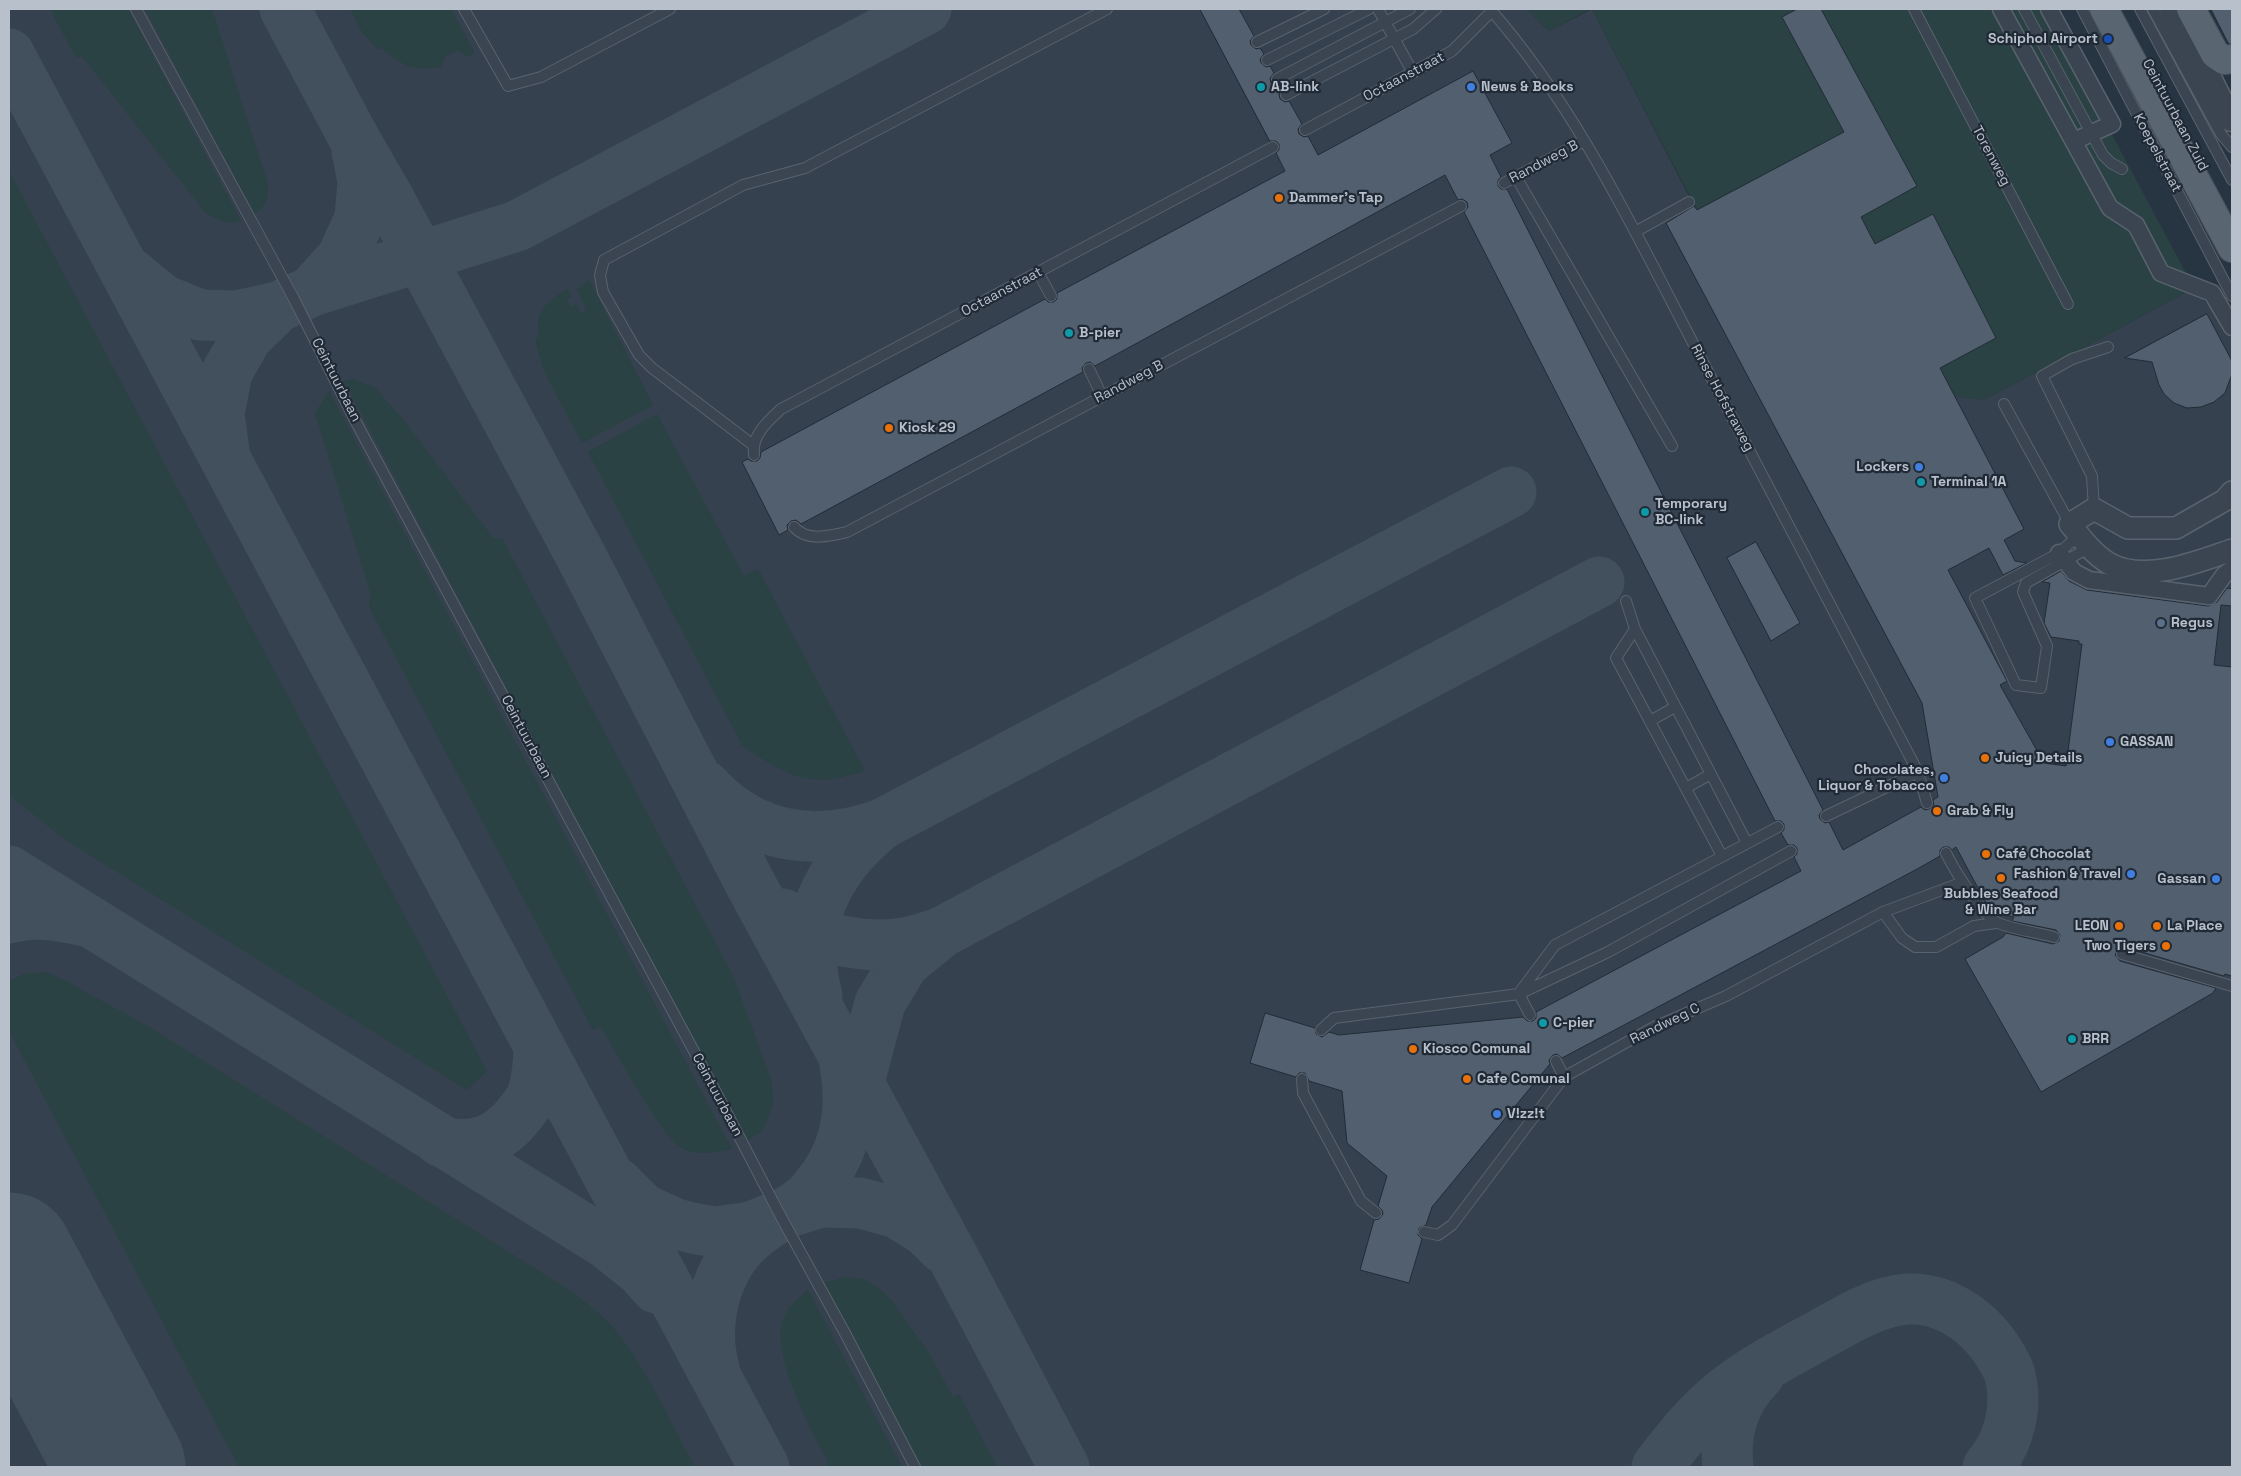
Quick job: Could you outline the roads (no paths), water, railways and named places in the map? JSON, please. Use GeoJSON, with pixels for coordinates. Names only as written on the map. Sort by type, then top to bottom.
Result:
{"type":"FeatureCollection","features":[{"type":"Feature","properties":{"kind":"main road"},"geometry":{"type":"LineString","coordinates":[[2104,9],[2232,248]]}},
{"type":"Feature","properties":{"kind":"main road","name":"Ceintuurbaan Zuid"},"geometry":{"type":"LineString","coordinates":[[2118,9],[2232,221]]}},
{"type":"Feature","properties":{"kind":"main road"},"geometry":{"type":"LineString","coordinates":[[2191,9],[2216,54],[2224,60],[2232,59]]}},
{"type":"Feature","properties":{"kind":"street"},"geometry":{"type":"LineString","coordinates":[[2001,9],[2110,208],[2136,225],[2161,273],[2212,293],[2232,327]]}},
{"type":"Feature","properties":{"kind":"street"},"geometry":{"type":"LineString","coordinates":[[2049,9],[2112,124],[2092,135],[2074,141]]}},
{"type":"Feature","properties":{"kind":"street","name":"Koepelstraat"},"geometry":{"type":"LineString","coordinates":[[2110,9],[2218,212],[2232,225]]}},
{"type":"Feature","properties":{"kind":"street"},"geometry":{"type":"LineString","coordinates":[[2173,9],[2224,110],[2227,126]]}},
{"type":"Feature","properties":{"kind":"street"},"geometry":{"type":"LineString","coordinates":[[2230,501],[2176,528],[2128,528],[2094,510],[2080,535],[2110,564],[2139,572],[2178,569],[2232,550]]}},
{"type":"Feature","properties":{"kind":"street"},"geometry":{"type":"LineString","coordinates":[[2062,557],[2074,572],[2089,580],[2209,596],[2224,575],[2232,569]]}},
{"type":"Feature","properties":{"kind":"lane","name":"Ceintuurbaan"},"geometry":{"type":"LineString","coordinates":[[136,9],[294,299],[358,424],[704,1068],[780,1215],[846,1335],[915,1467]]}},
{"type":"Feature","properties":{"kind":"lane"},"geometry":{"type":"LineString","coordinates":[[464,9],[508,86],[541,77],[670,9]]}},
{"type":"Feature","properties":{"kind":"lane","name":"Octaanstraat"},"geometry":{"type":"LineString","coordinates":[[1107,9],[805,168],[743,184],[604,260],[600,275],[603,292],[639,355],[652,368],[753,450],[765,424],[781,409],[1272,147]]}},
{"type":"Feature","properties":{"kind":"lane"},"geometry":{"type":"LineString","coordinates":[[1257,42],[1324,9]]}},
{"type":"Feature","properties":{"kind":"lane"},"geometry":{"type":"LineString","coordinates":[[1267,60],[1369,9]]}},
{"type":"Feature","properties":{"kind":"lane"},"geometry":{"type":"LineString","coordinates":[[1378,9],[1413,72]]}},
{"type":"Feature","properties":{"kind":"lane"},"geometry":{"type":"LineString","coordinates":[[1277,79],[1410,9]]}},
{"type":"Feature","properties":{"kind":"lane"},"geometry":{"type":"LineString","coordinates":[[1286,95],[1414,30],[1436,9]]}},
{"type":"Feature","properties":{"kind":"lane","name":"Torenweg"},"geometry":{"type":"LineString","coordinates":[[1914,9],[2068,304]]}},
{"type":"Feature","properties":{"kind":"lane"},"geometry":{"type":"LineString","coordinates":[[2024,9],[2103,155],[2111,164],[2122,169]]}},
{"type":"Feature","properties":{"kind":"lane","name":"Koepelstraat"},"geometry":{"type":"LineString","coordinates":[[2082,9],[2232,296]]}},
{"type":"Feature","properties":{"kind":"lane"},"geometry":{"type":"LineString","coordinates":[[2140,9],[2232,180]]}},
{"type":"Feature","properties":{"kind":"lane"},"geometry":{"type":"LineString","coordinates":[[2153,9],[2227,126],[2232,147]]}},
{"type":"Feature","properties":{"kind":"lane","name":"Octaanstraat"},"geometry":{"type":"LineString","coordinates":[[1305,130],[1452,52],[1491,10]]}},
{"type":"Feature","properties":{"kind":"lane","name":"Rinse Hofstraweg"},"geometry":{"type":"LineString","coordinates":[[1491,10],[1515,37],[1584,141],[1634,232],[1918,772],[1927,804]]}},
{"type":"Feature","properties":{"kind":"lane","name":"Randweg B"},"geometry":{"type":"LineString","coordinates":[[1504,183],[1584,141]]}},
{"type":"Feature","properties":{"kind":"lane"},"geometry":{"type":"LineString","coordinates":[[1516,177],[1672,446]]}},
{"type":"Feature","properties":{"kind":"lane"},"geometry":{"type":"LineString","coordinates":[[1634,232],[1689,202]]}},
{"type":"Feature","properties":{"kind":"lane","name":"Randweg B"},"geometry":{"type":"LineString","coordinates":[[794,527],[797,531],[822,538],[847,532],[1461,206]]}},
{"type":"Feature","properties":{"kind":"lane"},"geometry":{"type":"LineString","coordinates":[[1038,272],[1051,296]]}},
{"type":"Feature","properties":{"kind":"lane"},"geometry":{"type":"LineString","coordinates":[[2094,510],[2092,476],[2042,376],[2072,359],[2108,347]]}},
{"type":"Feature","properties":{"kind":"lane"},"geometry":{"type":"LineString","coordinates":[[1089,369],[1102,396]]}},
{"type":"Feature","properties":{"kind":"lane"},"geometry":{"type":"LineString","coordinates":[[2004,404],[2080,535]]}},
{"type":"Feature","properties":{"kind":"lane"},"geometry":{"type":"LineString","coordinates":[[2080,535],[2062,557],[1975,598],[2016,685],[2041,688],[2047,646],[2023,592],[2026,583],[2062,557],[2080,535]]}},
{"type":"Feature","properties":{"kind":"lane"},"geometry":{"type":"LineString","coordinates":[[1626,601],[1635,629],[1747,843]]}},
{"type":"Feature","properties":{"kind":"lane"},"geometry":{"type":"LineString","coordinates":[[1635,629],[1616,658],[1722,856]]}},
{"type":"Feature","properties":{"kind":"lane"},"geometry":{"type":"LineString","coordinates":[[1650,721],[1676,707]]}},
{"type":"Feature","properties":{"kind":"lane"},"geometry":{"type":"LineString","coordinates":[[1826,816],[1918,772]]}},
{"type":"Feature","properties":{"kind":"lane"},"geometry":{"type":"LineString","coordinates":[[1686,788],[1711,774]]}},
{"type":"Feature","properties":{"kind":"lane"},"geometry":{"type":"LineString","coordinates":[[1518,994],[1555,945],[1778,827]]}},
{"type":"Feature","properties":{"kind":"lane"},"geometry":{"type":"LineString","coordinates":[[1321,1030],[1334,1018],[1518,994],[1608,952],[1791,851]]}},
{"type":"Feature","properties":{"kind":"lane"},"geometry":{"type":"LineString","coordinates":[[1946,853],[1963,882],[1996,923]]}},
{"type":"Feature","properties":{"kind":"lane","name":"Randweg C"},"geometry":{"type":"LineString","coordinates":[[1424,1232],[1438,1235],[1452,1225],[1564,1077],[1654,1027],[1726,996],[1883,912],[1963,882]]}},
{"type":"Feature","properties":{"kind":"lane"},"geometry":{"type":"LineString","coordinates":[[1883,912],[1902,938],[1915,947],[1936,947],[1974,926],[1996,923],[2054,937]]}},
{"type":"Feature","properties":{"kind":"lane"},"geometry":{"type":"LineString","coordinates":[[2122,954],[2232,986]]}},
{"type":"Feature","properties":{"kind":"lane"},"geometry":{"type":"LineString","coordinates":[[1518,994],[1530,1015]]}},
{"type":"Feature","properties":{"kind":"lane"},"geometry":{"type":"LineString","coordinates":[[1556,1061],[1564,1077]]}},
{"type":"Feature","properties":{"kind":"lane"},"geometry":{"type":"LineString","coordinates":[[1302,1079],[1303,1093],[1362,1201],[1376,1213]]}},
{"type":"Feature","properties":{"kind":"place","name":"Schiphol Airport"},"geometry":{"type":"Point","coordinates":[2108,39]}},
{"type":"Feature","properties":{"kind":"place","name":"AB-link"},"geometry":{"type":"Point","coordinates":[1261,87]}},
{"type":"Feature","properties":{"kind":"place","name":"News & Books"},"geometry":{"type":"Point","coordinates":[1471,87]}},
{"type":"Feature","properties":{"kind":"place","name":"Dammer's Tap"},"geometry":{"type":"Point","coordinates":[1279,198]}},
{"type":"Feature","properties":{"kind":"place","name":"B-pier"},"geometry":{"type":"Point","coordinates":[1069,333]}},
{"type":"Feature","properties":{"kind":"place","name":"Kiosk 29"},"geometry":{"type":"Point","coordinates":[889,428]}},
{"type":"Feature","properties":{"kind":"place","name":"Lockers"},"geometry":{"type":"Point","coordinates":[1919,467]}},
{"type":"Feature","properties":{"kind":"place","name":"Terminal 1A"},"geometry":{"type":"Point","coordinates":[1921,482]}},
{"type":"Feature","properties":{"kind":"place","name":"Temporary BC-link"},"geometry":{"type":"Point","coordinates":[1645,512]}},
{"type":"Feature","properties":{"kind":"place","name":"Regus"},"geometry":{"type":"Point","coordinates":[2161,623]}},
{"type":"Feature","properties":{"kind":"place","name":"GASSAN"},"geometry":{"type":"Point","coordinates":[2110,742]}},
{"type":"Feature","properties":{"kind":"place","name":"Juicy Details"},"geometry":{"type":"Point","coordinates":[1985,758]}},
{"type":"Feature","properties":{"kind":"place","name":"Chocolates, Liquor & Tobacco"},"geometry":{"type":"Point","coordinates":[1944,778]}},
{"type":"Feature","properties":{"kind":"place","name":"Grab & Fly"},"geometry":{"type":"Point","coordinates":[1937,811]}},
{"type":"Feature","properties":{"kind":"place","name":"Café Chocolat"},"geometry":{"type":"Point","coordinates":[1986,854]}},
{"type":"Feature","properties":{"kind":"place","name":"Fashion & Travel"},"geometry":{"type":"Point","coordinates":[2131,874]}},
{"type":"Feature","properties":{"kind":"place","name":"Bubbles Seafood & Wine Bar"},"geometry":{"type":"Point","coordinates":[2001,878]}},
{"type":"Feature","properties":{"kind":"place","name":"Gassan"},"geometry":{"type":"Point","coordinates":[2216,879]}},
{"type":"Feature","properties":{"kind":"place","name":"LEON"},"geometry":{"type":"Point","coordinates":[2119,926]}},
{"type":"Feature","properties":{"kind":"place","name":"La Place"},"geometry":{"type":"Point","coordinates":[2157,926]}},
{"type":"Feature","properties":{"kind":"place","name":"Two Tigers"},"geometry":{"type":"Point","coordinates":[2166,946]}},
{"type":"Feature","properties":{"kind":"place","name":"C-pier"},"geometry":{"type":"Point","coordinates":[1543,1023]}},
{"type":"Feature","properties":{"kind":"place","name":"BRR"},"geometry":{"type":"Point","coordinates":[2072,1039]}},
{"type":"Feature","properties":{"kind":"place","name":"Kiosco Comunal"},"geometry":{"type":"Point","coordinates":[1413,1049]}},
{"type":"Feature","properties":{"kind":"place","name":"Cafe Comunal"},"geometry":{"type":"Point","coordinates":[1467,1079]}},
{"type":"Feature","properties":{"kind":"place","name":"V!zz!t"},"geometry":{"type":"Point","coordinates":[1497,1114]}}]}
